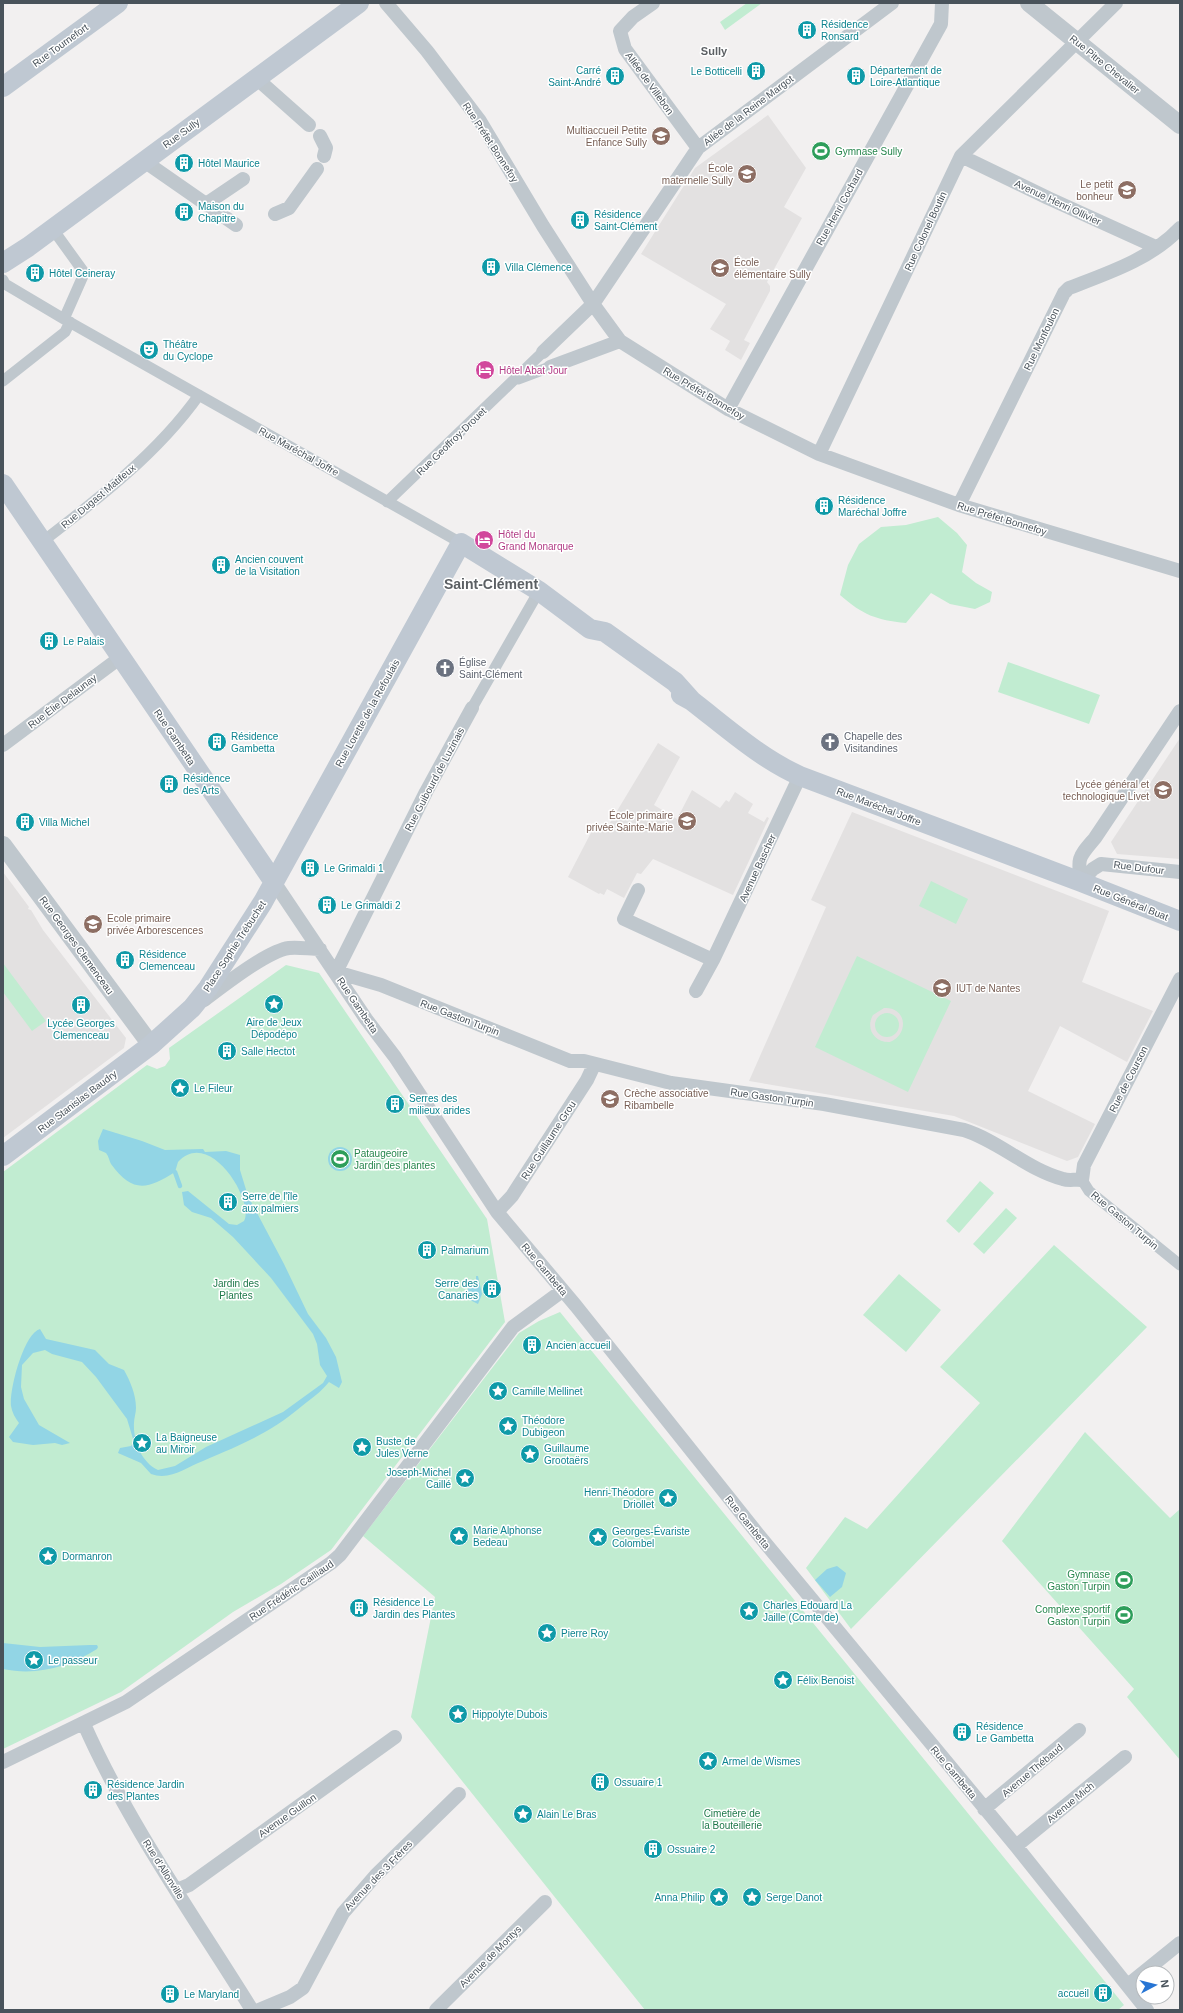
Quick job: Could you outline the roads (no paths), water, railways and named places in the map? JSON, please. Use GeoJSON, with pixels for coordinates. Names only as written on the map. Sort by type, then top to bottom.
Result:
{"type":"FeatureCollection","features":[{"type":"Feature","properties":{"kind":"main road","name":"Rue Tournefort"},"geometry":{"type":"LineString","coordinates":[[3,87],[118,3]]}},
{"type":"Feature","properties":{"kind":"main road","name":"Rue Sully"},"geometry":{"type":"LineString","coordinates":[[3,263],[359,3]]}},
{"type":"Feature","properties":{"kind":"main road","name":"Rue Gambetta"},"geometry":{"type":"LineString","coordinates":[[3,484],[274,882]]}},
{"type":"Feature","properties":{"kind":"main road","name":"Rue Maréchal Joffre"},"geometry":{"type":"LineString","coordinates":[[461,543],[539,590],[590,629],[597,641],[670,689],[692,701],[780,767],[800,776],[1087,875]]}},
{"type":"Feature","properties":{"kind":"main road","name":"Rue Lorette de la Refoulais"},"geometry":{"type":"LineString","coordinates":[[274,882],[461,543]]}},
{"type":"Feature","properties":{"kind":"main road","name":"Rue Général Buat"},"geometry":{"type":"LineString","coordinates":[[1087,875],[1180,922]]}},
{"type":"Feature","properties":{"kind":"main road","name":"Place Sophie Trébuchet"},"geometry":{"type":"LineString","coordinates":[[151,1045],[192,1008],[208,988],[258,912],[274,882]]}},
{"type":"Feature","properties":{"kind":"main road","name":"Rue Stanislas Baudry"},"geometry":{"type":"LineString","coordinates":[[3,1156],[151,1045]]}},
{"type":"Feature","properties":{"kind":"street","name":"Rue Préfet Bonnefoy"},"geometry":{"type":"LineString","coordinates":[[386,3],[426,51],[480,121],[593,304],[620,341],[728,410],[819,454],[959,506],[1180,571]]}},
{"type":"Feature","properties":{"kind":"street","name":"Allée de Villebon"},"geometry":{"type":"LineString","coordinates":[[653,3],[633,17],[620,31],[625,49],[698,148]]}},
{"type":"Feature","properties":{"kind":"street","name":"Allée de la Reine Margot"},"geometry":{"type":"LineString","coordinates":[[593,304],[698,148],[892,3]]}},
{"type":"Feature","properties":{"kind":"street","name":"Rue Henri Cochard"},"geometry":{"type":"LineString","coordinates":[[728,410],[940,24],[942,3]]}},
{"type":"Feature","properties":{"kind":"street","name":"Rue Pitre Chevalier"},"geometry":{"type":"LineString","coordinates":[[1029,3],[1180,125]]}},
{"type":"Feature","properties":{"kind":"street","name":"Rue Colonel Boutin"},"geometry":{"type":"LineString","coordinates":[[819,454],[961,156],[1116,3]]}},
{"type":"Feature","properties":{"kind":"street"},"geometry":{"type":"LineString","coordinates":[[256,78],[309,125]]}},
{"type":"Feature","properties":{"kind":"street"},"geometry":{"type":"LineString","coordinates":[[320,136],[326,148],[324,156]]}},
{"type":"Feature","properties":{"kind":"street","name":"Avenue Henri Ollivier"},"geometry":{"type":"LineString","coordinates":[[961,156],[1048,198],[1156,247]]}},
{"type":"Feature","properties":{"kind":"street"},"geometry":{"type":"LineString","coordinates":[[144,161],[236,225]]}},
{"type":"Feature","properties":{"kind":"street"},"geometry":{"type":"LineString","coordinates":[[275,214],[289,208],[317,169]]}},
{"type":"Feature","properties":{"kind":"street"},"geometry":{"type":"LineString","coordinates":[[206,204],[243,179]]}},
{"type":"Feature","properties":{"kind":"street"},"geometry":{"type":"LineString","coordinates":[[3,381],[65,332],[67,321],[84,274],[83,269],[52,228]]}},
{"type":"Feature","properties":{"kind":"street","name":"Rue Monfoulon"},"geometry":{"type":"LineString","coordinates":[[959,506],[1064,293],[1069,288],[1128,265],[1156,247],[1180,228]]}},
{"type":"Feature","properties":{"kind":"street","name":"Rue Maréchal Joffre"},"geometry":{"type":"LineString","coordinates":[[3,280],[5,284],[67,321],[461,543]]}},
{"type":"Feature","properties":{"kind":"street","name":"Rue Geoffroy-Drouet"},"geometry":{"type":"LineString","coordinates":[[387,502],[593,304]]}},
{"type":"Feature","properties":{"kind":"street","name":"Rue Geoffroy-Drouet"},"geometry":{"type":"LineString","coordinates":[[514,381],[620,341]]}},
{"type":"Feature","properties":{"kind":"street","name":"Rue Dugast Matifeux"},"geometry":{"type":"LineString","coordinates":[[42,542],[128,473],[185,414],[199,395]]}},
{"type":"Feature","properties":{"kind":"street","name":"Rue Guibourd de Luzinais"},"geometry":{"type":"LineString","coordinates":[[336,972],[426,792],[539,590]]}},
{"type":"Feature","properties":{"kind":"street","name":"Rue Élie Delaunay"},"geometry":{"type":"LineString","coordinates":[[3,745],[120,657]]}},
{"type":"Feature","properties":{"kind":"street"},"geometry":{"type":"LineString","coordinates":[[1087,875],[1078,862],[1082,853],[1094,838],[1180,711]]}},
{"type":"Feature","properties":{"kind":"street","name":"Avenue Bascher"},"geometry":{"type":"LineString","coordinates":[[696,991],[713,960],[800,776]]}},
{"type":"Feature","properties":{"kind":"street","name":"Rue Georges Clemenceau"},"geometry":{"type":"LineString","coordinates":[[3,845],[151,1045]]}},
{"type":"Feature","properties":{"kind":"street","name":"Rue Dufour"},"geometry":{"type":"LineString","coordinates":[[1087,875],[1101,864],[1180,872]]}},
{"type":"Feature","properties":{"kind":"street","name":"Rue Gambetta"},"geometry":{"type":"LineString","coordinates":[[274,882],[336,972],[366,1019],[395,1057],[497,1212],[757,1534],[1016,1846],[1147,2010]]}},
{"type":"Feature","properties":{"kind":"street"},"geometry":{"type":"LineString","coordinates":[[638,890],[624,918],[713,960]]}},
{"type":"Feature","properties":{"kind":"street","name":"Place Sophie Trébuchet"},"geometry":{"type":"LineString","coordinates":[[192,1008],[260,961],[281,950],[289,948],[320,949]]}},
{"type":"Feature","properties":{"kind":"street","name":"Rue Gaston Turpin"},"geometry":{"type":"LineString","coordinates":[[336,972],[381,985],[404,996],[570,1061],[584,1061],[594,1065],[671,1083],[824,1104],[964,1130],[977,1134],[1030,1164],[1062,1179],[1082,1180],[1089,1191],[1180,1265]]}},
{"type":"Feature","properties":{"kind":"street","name":"Rue de Courson"},"geometry":{"type":"LineString","coordinates":[[1082,1180],[1084,1165],[1180,979]]}},
{"type":"Feature","properties":{"kind":"street","name":"Rue Guillaume Grou"},"geometry":{"type":"LineString","coordinates":[[497,1212],[512,1196],[587,1080],[594,1065]]}},
{"type":"Feature","properties":{"kind":"street","name":"Rue Frédéric Cailliaud"},"geometry":{"type":"LineString","coordinates":[[3,1762],[84,1724],[126,1702],[337,1559],[513,1327],[562,1291]]}},
{"type":"Feature","properties":{"kind":"street","name":"Rue d'Allonville"},"geometry":{"type":"LineString","coordinates":[[84,1724],[131,1814],[252,2010]]}},
{"type":"Feature","properties":{"kind":"street","name":"Avenue Thébaud"},"geometry":{"type":"LineString","coordinates":[[984,1809],[1078,1730]]}},
{"type":"Feature","properties":{"kind":"street","name":"Avenue Guillon"},"geometry":{"type":"LineString","coordinates":[[177,1890],[189,1885],[396,1737]]}},
{"type":"Feature","properties":{"kind":"street","name":"Avenue Mich"},"geometry":{"type":"LineString","coordinates":[[1016,1846],[1125,1757]]}},
{"type":"Feature","properties":{"kind":"street","name":"Avenue des 3 Frères"},"geometry":{"type":"LineString","coordinates":[[259,2010],[290,1997],[303,1988],[343,1913],[376,1875],[459,1794]]}},
{"type":"Feature","properties":{"kind":"street","name":"Avenue de Montys"},"geometry":{"type":"LineString","coordinates":[[436,2010],[545,1902]]}},
{"type":"Feature","properties":{"kind":"street"},"geometry":{"type":"LineString","coordinates":[[1128,1985],[1180,1943]]}},
{"type":"Feature","properties":{"kind":"water"},"geometry":{"type":"Polygon","coordinates":[[[103,1129],[165,1150],[203,1149],[205,1152],[226,1151],[240,1155],[240,1170],[248,1196],[284,1264],[308,1314],[326,1338],[336,1357],[342,1382],[339,1388],[329,1382],[323,1389],[290,1416],[255,1438],[172,1475],[158,1476],[151,1474],[141,1463],[118,1453],[120,1448],[131,1446],[134,1442],[127,1419],[96,1377],[82,1362],[52,1354],[45,1350],[33,1353],[22,1365],[21,1387],[24,1399],[39,1425],[70,1443],[62,1445],[55,1443],[33,1445],[13,1442],[9,1437],[19,1423],[11,1406],[12,1388],[23,1351],[28,1340],[34,1333],[40,1329],[46,1339],[95,1350],[109,1364],[124,1370],[135,1398],[136,1408],[134,1430],[139,1450],[147,1462],[158,1470],[175,1466],[206,1447],[283,1412],[323,1383],[327,1376],[320,1365],[317,1344],[313,1334],[271,1278],[233,1237],[211,1218],[192,1212],[184,1205],[182,1192],[188,1191],[229,1224],[237,1225],[244,1221],[246,1212],[243,1199],[227,1171],[216,1160],[203,1154],[190,1154],[178,1162],[175,1172],[165,1178],[148,1185],[140,1186],[133,1184],[126,1180],[111,1164],[106,1153],[99,1150],[98,1141],[103,1129]]]}},
{"type":"Feature","properties":{"kind":"water","name":"Pataugeoire Jardin des plantes"},"geometry":{"type":"Polygon","coordinates":[[[340,1147],[348,1151],[352,1159],[348,1167],[340,1171],[332,1167],[328,1159],[332,1151],[340,1147]]]}},
{"type":"Feature","properties":{"kind":"water"},"geometry":{"type":"Polygon","coordinates":[[[476,1276],[478,1276],[482,1294],[478,1304],[470,1300],[467,1291],[476,1281],[476,1276]]]}},
{"type":"Feature","properties":{"kind":"water"},"geometry":{"type":"Polygon","coordinates":[[[837,1566],[846,1573],[842,1587],[830,1597],[815,1580],[827,1569],[837,1566]]]}},
{"type":"Feature","properties":{"kind":"water"},"geometry":{"type":"Polygon","coordinates":[[[3,1643],[40,1647],[97,1645],[98,1647],[75,1661],[63,1665],[40,1670],[16,1671],[3,1669],[3,1643]]]}},
{"type":"Feature","properties":{"kind":"waterway"},"geometry":{"type":"LineString","coordinates":[[175,1172],[180,1186]]}},
{"type":"Feature","properties":{"kind":"place","name":"Résidence Ronsard"},"geometry":{"type":"Point","coordinates":[807,30]}},
{"type":"Feature","properties":{"kind":"place","name":"Le Botticelli"},"geometry":{"type":"Point","coordinates":[756,71]}},
{"type":"Feature","properties":{"kind":"place","name":"Carré Saint-André"},"geometry":{"type":"Point","coordinates":[615,76]}},
{"type":"Feature","properties":{"kind":"place","name":"Département de Loire-Atlantique"},"geometry":{"type":"Point","coordinates":[856,76]}},
{"type":"Feature","properties":{"kind":"place","name":"Multiaccueil Petite Enfance Sully"},"geometry":{"type":"Point","coordinates":[661,136]}},
{"type":"Feature","properties":{"kind":"place","name":"Gymnase Sully"},"geometry":{"type":"Point","coordinates":[821,151]}},
{"type":"Feature","properties":{"kind":"place","name":"Hôtel Maurice"},"geometry":{"type":"Point","coordinates":[184,163]}},
{"type":"Feature","properties":{"kind":"place","name":"École maternelle Sully"},"geometry":{"type":"Point","coordinates":[747,174]}},
{"type":"Feature","properties":{"kind":"place","name":"Le petit bonheur"},"geometry":{"type":"Point","coordinates":[1127,190]}},
{"type":"Feature","properties":{"kind":"place","name":"Maison du Chapitre"},"geometry":{"type":"Point","coordinates":[184,212]}},
{"type":"Feature","properties":{"kind":"place","name":"Résidence Saint-Clément"},"geometry":{"type":"Point","coordinates":[580,220]}},
{"type":"Feature","properties":{"kind":"place","name":"Villa Clémence"},"geometry":{"type":"Point","coordinates":[491,267]}},
{"type":"Feature","properties":{"kind":"place","name":"École élémentaire Sully"},"geometry":{"type":"Point","coordinates":[720,268]}},
{"type":"Feature","properties":{"kind":"place","name":"Hôtel Ceineray"},"geometry":{"type":"Point","coordinates":[35,273]}},
{"type":"Feature","properties":{"kind":"place","name":"Théâtre du Cyclope"},"geometry":{"type":"Point","coordinates":[149,350]}},
{"type":"Feature","properties":{"kind":"place","name":"Hôtel Abat Jour"},"geometry":{"type":"Point","coordinates":[485,370]}},
{"type":"Feature","properties":{"kind":"place","name":"Résidence Maréchal Joffre"},"geometry":{"type":"Point","coordinates":[824,506]}},
{"type":"Feature","properties":{"kind":"place","name":"Hôtel du Grand Monarque"},"geometry":{"type":"Point","coordinates":[484,540]}},
{"type":"Feature","properties":{"kind":"place","name":"Ancien couvent de la Visitation"},"geometry":{"type":"Point","coordinates":[221,565]}},
{"type":"Feature","properties":{"kind":"place","name":"Le Palais"},"geometry":{"type":"Point","coordinates":[49,641]}},
{"type":"Feature","properties":{"kind":"place","name":"Église Saint-Clément"},"geometry":{"type":"Point","coordinates":[445,668]}},
{"type":"Feature","properties":{"kind":"place","name":"Résidence Gambetta"},"geometry":{"type":"Point","coordinates":[217,742]}},
{"type":"Feature","properties":{"kind":"place","name":"Chapelle des Visitandines"},"geometry":{"type":"Point","coordinates":[830,742]}},
{"type":"Feature","properties":{"kind":"place","name":"Résidence des Arts"},"geometry":{"type":"Point","coordinates":[169,784]}},
{"type":"Feature","properties":{"kind":"place","name":"Lycée général et technologique Livet"},"geometry":{"type":"Point","coordinates":[1163,790]}},
{"type":"Feature","properties":{"kind":"place","name":"École primaire privée Sainte-Marie"},"geometry":{"type":"Point","coordinates":[687,821]}},
{"type":"Feature","properties":{"kind":"place","name":"Villa Michel"},"geometry":{"type":"Point","coordinates":[25,822]}},
{"type":"Feature","properties":{"kind":"place","name":"Le Grimaldi 1"},"geometry":{"type":"Point","coordinates":[310,868]}},
{"type":"Feature","properties":{"kind":"place","name":"Le Grimaldi 2"},"geometry":{"type":"Point","coordinates":[327,905]}},
{"type":"Feature","properties":{"kind":"place","name":"Ecole primaire privée Arborescences"},"geometry":{"type":"Point","coordinates":[93,924]}},
{"type":"Feature","properties":{"kind":"place","name":"Résidence Clemenceau"},"geometry":{"type":"Point","coordinates":[125,960]}},
{"type":"Feature","properties":{"kind":"place","name":"IUT de Nantes"},"geometry":{"type":"Point","coordinates":[942,988]}},
{"type":"Feature","properties":{"kind":"place","name":"Aire de Jeux Dépodépo"},"geometry":{"type":"Point","coordinates":[274,1004]}},
{"type":"Feature","properties":{"kind":"place","name":"Lycée Georges Clemenceau"},"geometry":{"type":"Point","coordinates":[81,1005]}},
{"type":"Feature","properties":{"kind":"place","name":"Salle Hectot"},"geometry":{"type":"Point","coordinates":[227,1051]}},
{"type":"Feature","properties":{"kind":"place","name":"Le Fileur"},"geometry":{"type":"Point","coordinates":[180,1088]}},
{"type":"Feature","properties":{"kind":"place","name":"Crèche associative Ribambelle"},"geometry":{"type":"Point","coordinates":[610,1099]}},
{"type":"Feature","properties":{"kind":"place","name":"Serres des milieux arides"},"geometry":{"type":"Point","coordinates":[395,1104]}},
{"type":"Feature","properties":{"kind":"place","name":"Pataugeoire Jardin des plantes"},"geometry":{"type":"Point","coordinates":[340,1159]}},
{"type":"Feature","properties":{"kind":"place","name":"Serre de l'île aux palmiers"},"geometry":{"type":"Point","coordinates":[228,1202]}},
{"type":"Feature","properties":{"kind":"place","name":"Palmarium"},"geometry":{"type":"Point","coordinates":[427,1250]}},
{"type":"Feature","properties":{"kind":"place","name":"Serre des Canaries"},"geometry":{"type":"Point","coordinates":[492,1289]}},
{"type":"Feature","properties":{"kind":"place","name":"Ancien accueil"},"geometry":{"type":"Point","coordinates":[532,1345]}},
{"type":"Feature","properties":{"kind":"place","name":"Camille Mellinet"},"geometry":{"type":"Point","coordinates":[498,1391]}},
{"type":"Feature","properties":{"kind":"place","name":"Théodore Dubigeon"},"geometry":{"type":"Point","coordinates":[508,1426]}},
{"type":"Feature","properties":{"kind":"place","name":"La Baigneuse au Miroir"},"geometry":{"type":"Point","coordinates":[142,1443]}},
{"type":"Feature","properties":{"kind":"place","name":"Buste de Jules Verne"},"geometry":{"type":"Point","coordinates":[362,1447]}},
{"type":"Feature","properties":{"kind":"place","name":"Guillaume Grootaërs"},"geometry":{"type":"Point","coordinates":[530,1454]}},
{"type":"Feature","properties":{"kind":"place","name":"Joseph-Michel Caillé"},"geometry":{"type":"Point","coordinates":[465,1478]}},
{"type":"Feature","properties":{"kind":"place","name":"Henri-Théodore Driollet"},"geometry":{"type":"Point","coordinates":[668,1498]}},
{"type":"Feature","properties":{"kind":"place","name":"Marie Alphonse Bedeau"},"geometry":{"type":"Point","coordinates":[459,1536]}},
{"type":"Feature","properties":{"kind":"place","name":"Georges-Évariste Colombel"},"geometry":{"type":"Point","coordinates":[598,1537]}},
{"type":"Feature","properties":{"kind":"place","name":"Dormanron"},"geometry":{"type":"Point","coordinates":[48,1556]}},
{"type":"Feature","properties":{"kind":"place","name":"Gymnase Gaston Turpin"},"geometry":{"type":"Point","coordinates":[1124,1580]}},
{"type":"Feature","properties":{"kind":"place","name":"Résidence Le Jardin des Plantes"},"geometry":{"type":"Point","coordinates":[359,1608]}},
{"type":"Feature","properties":{"kind":"place","name":"Charles Edouard La Jaille (Comte de)"},"geometry":{"type":"Point","coordinates":[749,1611]}},
{"type":"Feature","properties":{"kind":"place","name":"Complexe sportif Gaston Turpin"},"geometry":{"type":"Point","coordinates":[1124,1615]}},
{"type":"Feature","properties":{"kind":"place","name":"Pierre Roy"},"geometry":{"type":"Point","coordinates":[547,1633]}},
{"type":"Feature","properties":{"kind":"place","name":"Le passeur"},"geometry":{"type":"Point","coordinates":[34,1660]}},
{"type":"Feature","properties":{"kind":"place","name":"Félix Benoist"},"geometry":{"type":"Point","coordinates":[783,1680]}},
{"type":"Feature","properties":{"kind":"place","name":"Hippolyte Dubois"},"geometry":{"type":"Point","coordinates":[458,1714]}},
{"type":"Feature","properties":{"kind":"place","name":"Résidence Le Gambetta"},"geometry":{"type":"Point","coordinates":[962,1732]}},
{"type":"Feature","properties":{"kind":"place","name":"Armel de Wismes"},"geometry":{"type":"Point","coordinates":[708,1761]}},
{"type":"Feature","properties":{"kind":"place","name":"Ossuaire 1"},"geometry":{"type":"Point","coordinates":[600,1782]}},
{"type":"Feature","properties":{"kind":"place","name":"Résidence Jardin des Plantes"},"geometry":{"type":"Point","coordinates":[93,1790]}},
{"type":"Feature","properties":{"kind":"place","name":"Alain Le Bras"},"geometry":{"type":"Point","coordinates":[523,1814]}},
{"type":"Feature","properties":{"kind":"place","name":"Ossuaire 2"},"geometry":{"type":"Point","coordinates":[653,1849]}},
{"type":"Feature","properties":{"kind":"place","name":"Anna Philip"},"geometry":{"type":"Point","coordinates":[719,1897]}},
{"type":"Feature","properties":{"kind":"place","name":"Serge Danot"},"geometry":{"type":"Point","coordinates":[752,1897]}},
{"type":"Feature","properties":{"kind":"place","name":"accueil"},"geometry":{"type":"Point","coordinates":[1103,1993]}},
{"type":"Feature","properties":{"kind":"place","name":"Le Maryland"},"geometry":{"type":"Point","coordinates":[170,1994]}},
{"type":"Feature","properties":{"kind":"district","name":"Sully"},"geometry":{"type":"Point","coordinates":[714,51]}},
{"type":"Feature","properties":{"kind":"district","name":"Saint-Clément"},"geometry":{"type":"Point","coordinates":[491,584]}},
{"type":"Feature","properties":{"kind":"park label","name":"Jardin des Plantes"},"geometry":{"type":"Point","coordinates":[236,1288]}},
{"type":"Feature","properties":{"kind":"park label","name":"Cimetière de la Bouteillerie"},"geometry":{"type":"Point","coordinates":[732,1818]}}]}
